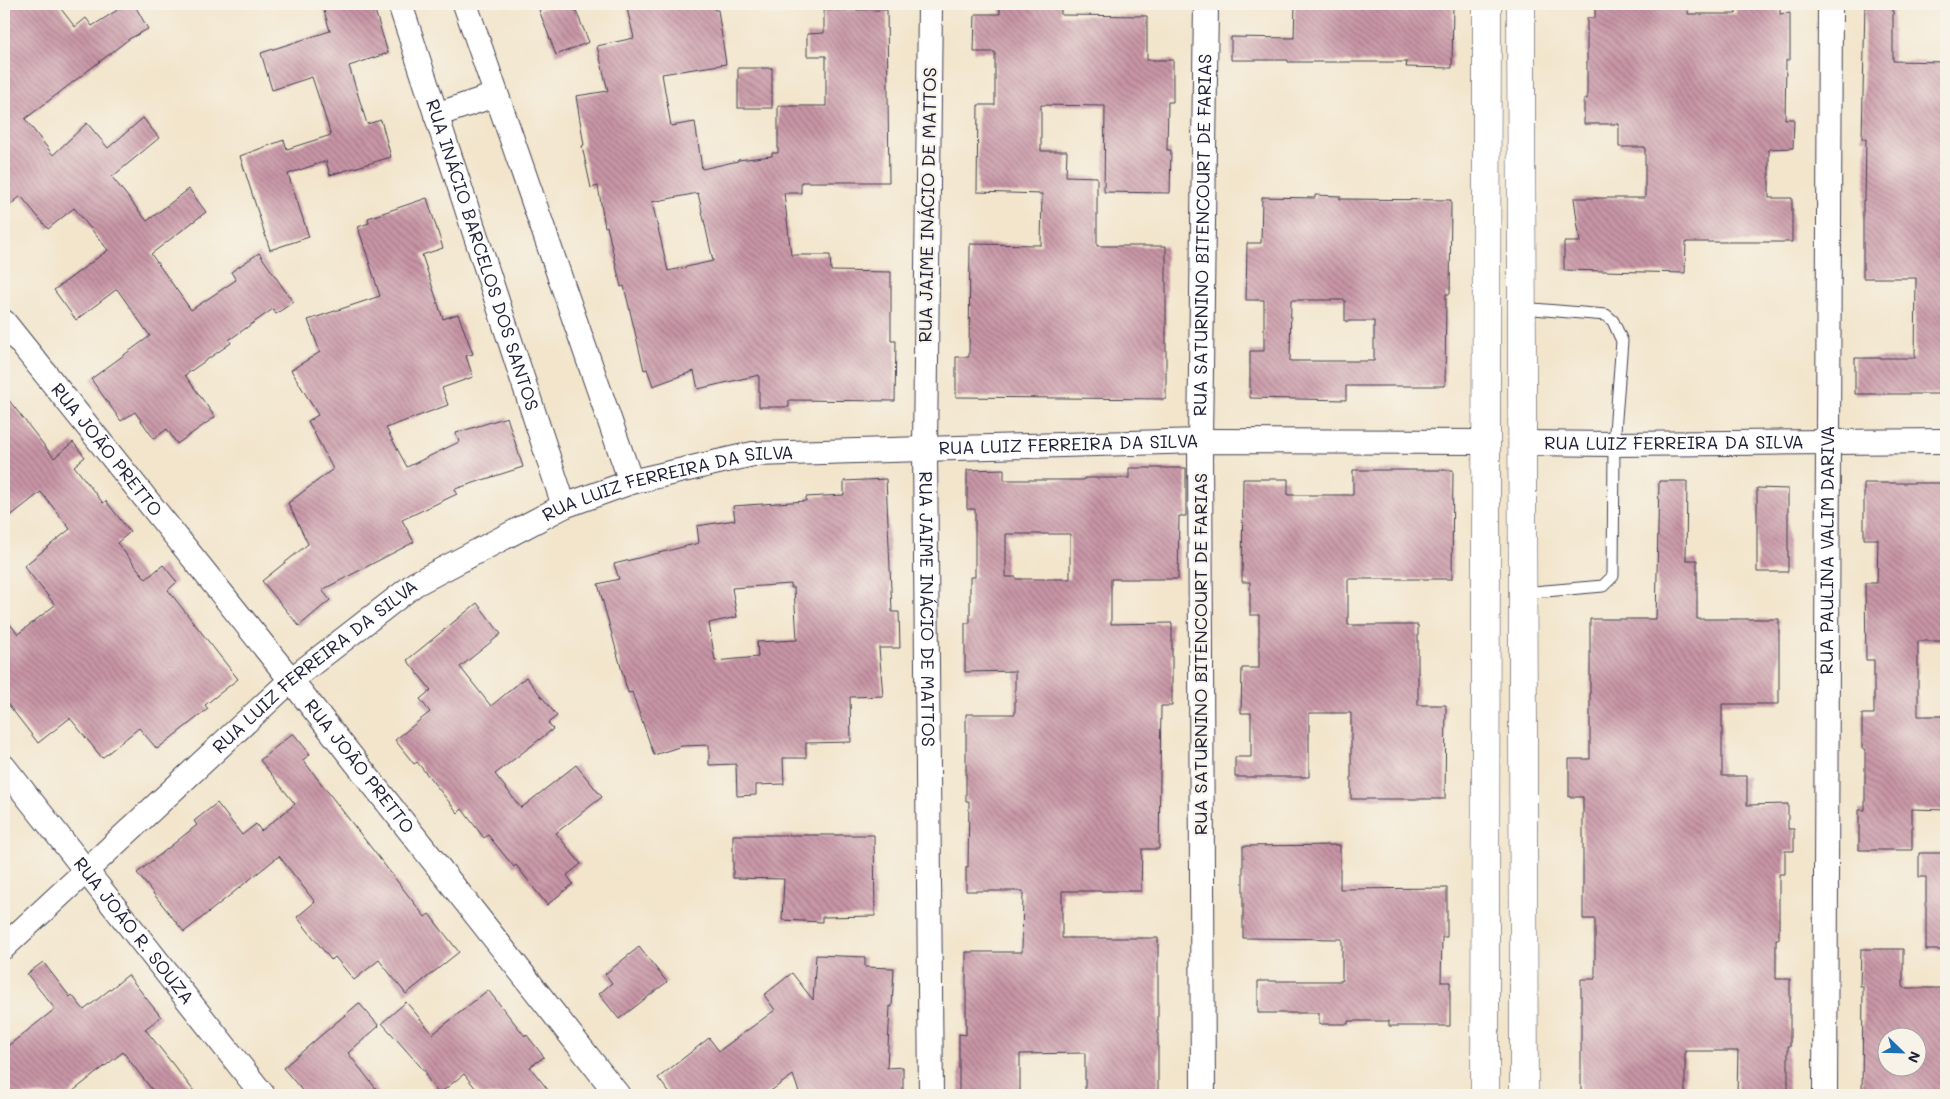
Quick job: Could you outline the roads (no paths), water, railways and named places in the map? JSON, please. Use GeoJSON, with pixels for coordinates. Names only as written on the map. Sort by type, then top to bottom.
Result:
{"type":"FeatureCollection","features":[{"type":"Feature","properties":{"kind":"main road"},"geometry":{"type":"LineString","coordinates":[[1485,1095],[1487,4]]}},
{"type":"Feature","properties":{"kind":"main road"},"geometry":{"type":"LineString","coordinates":[[1521,4],[1524,1095]]}},
{"type":"Feature","properties":{"kind":"street","name":"RUA INÁCIO BARCELOS DOS SANTOS"},"geometry":{"type":"LineString","coordinates":[[400,4],[564,506]]}},
{"type":"Feature","properties":{"kind":"street"},"geometry":{"type":"LineString","coordinates":[[465,4],[630,482]]}},
{"type":"Feature","properties":{"kind":"street","name":"RUA JAIME INÁCIO DE MATTOS"},"geometry":{"type":"LineString","coordinates":[[930,4],[925,449],[931,1095]]}},
{"type":"Feature","properties":{"kind":"street","name":"RUA SATURNINO BITENCOURT DE FARIAS"},"geometry":{"type":"LineString","coordinates":[[1203,1095],[1200,441],[1206,4]]}},
{"type":"Feature","properties":{"kind":"street","name":"RUA PAULINA VALIM DARIVA"},"geometry":{"type":"LineString","coordinates":[[1825,1095],[1830,4]]}},
{"type":"Feature","properties":{"kind":"street"},"geometry":{"type":"LineString","coordinates":[[436,115],[495,95]]}},
{"type":"Feature","properties":{"kind":"street","name":"RUA JOÃO PRETTO"},"geometry":{"type":"LineString","coordinates":[[4,322],[291,680],[618,1095]]}},
{"type":"Feature","properties":{"kind":"street","name":"RUA LUIZ FERREIRA DA SILVA"},"geometry":{"type":"LineString","coordinates":[[4,947],[291,680],[415,584],[564,506],[630,482],[753,454],[1200,441],[1487,442]]}},
{"type":"Feature","properties":{"kind":"street","name":"RUA LUIZ FERREIRA DA SILVA"},"geometry":{"type":"LineString","coordinates":[[1522,443],[1946,441]]}},
{"type":"Feature","properties":{"kind":"street","name":"RUA JOÃO R. SOUZA"},"geometry":{"type":"LineString","coordinates":[[4,767],[263,1095]]}},
{"type":"Feature","properties":{"kind":"lane"},"geometry":{"type":"LineString","coordinates":[[1521,308],[1606,315],[1613,321],[1622,341],[1614,444],[1613,576],[1603,586],[1522,593]]}}]}
